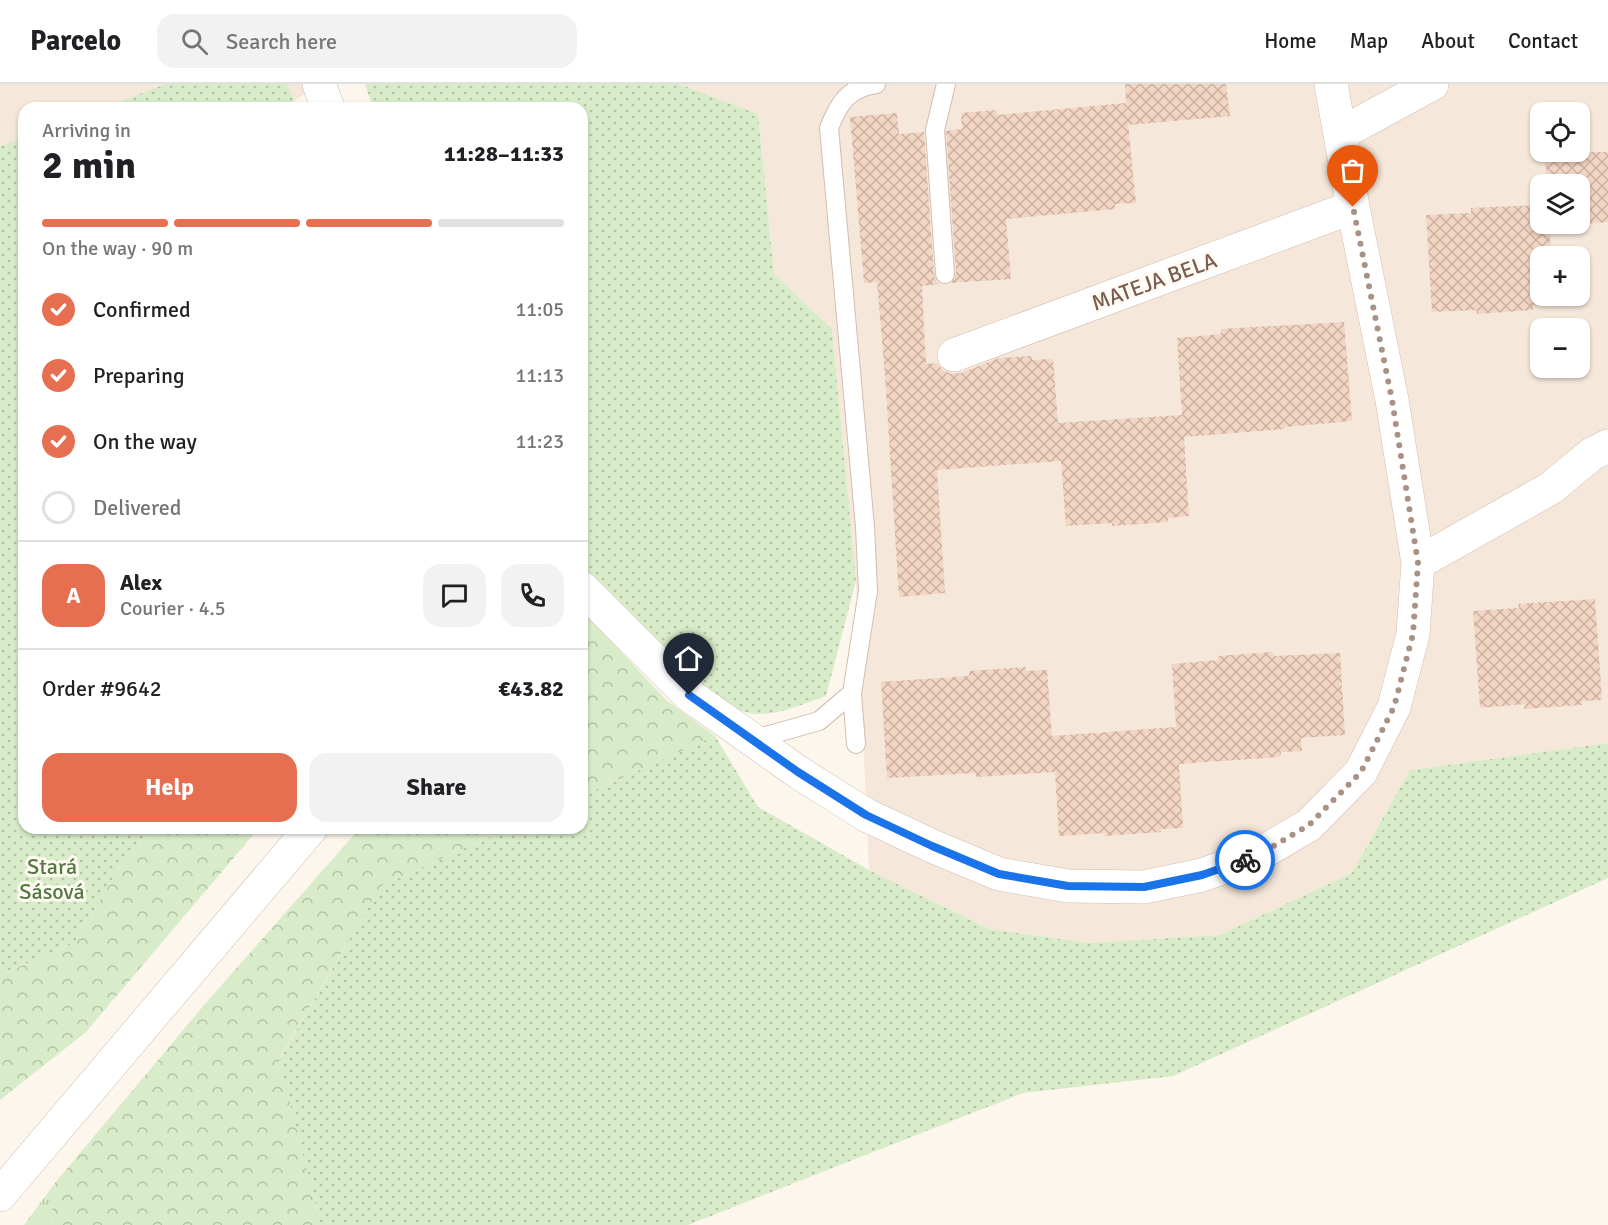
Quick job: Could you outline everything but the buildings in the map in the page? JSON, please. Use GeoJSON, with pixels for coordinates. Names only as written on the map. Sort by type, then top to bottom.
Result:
{"type":"FeatureCollection","features":[{"type":"Feature","properties":{"kind":"street"},"geometry":{"type":"LineString","coordinates":[[320,84],[326,102]]}},
{"type":"Feature","properties":{"kind":"street"},"geometry":{"type":"LineString","coordinates":[[588,594],[689,695],[798,772],[866,815],[999,874],[1068,886],[1144,887],[1202,875],[1258,855],[1309,825],[1361,772],[1394,707],[1413,634],[1418,563],[1392,400],[1331,84]]}},
{"type":"Feature","properties":{"kind":"street"},"geometry":{"type":"LineString","coordinates":[[1340,134],[1432,84]]}},
{"type":"Feature","properties":{"kind":"street","name":"MATEJA BELA"},"geometry":{"type":"LineString","coordinates":[[954,355],[1353,207]]}},
{"type":"Feature","properties":{"kind":"street"},"geometry":{"type":"LineString","coordinates":[[1418,563],[1551,488],[1592,454],[1608,446]]}},
{"type":"Feature","properties":{"kind":"street"},"geometry":{"type":"LineString","coordinates":[[0,1196],[306,834]]}},
{"type":"Feature","properties":{"kind":"lane"},"geometry":{"type":"LineString","coordinates":[[856,744],[852,693],[868,591],[865,527],[829,128],[838,105],[861,86],[876,84]]}},
{"type":"Feature","properties":{"kind":"lane"},"geometry":{"type":"LineString","coordinates":[[945,274],[934,130],[946,84]]}},
{"type":"Feature","properties":{"kind":"lane"},"geometry":{"type":"LineString","coordinates":[[752,740],[819,722],[852,693]]}},
{"type":"Feature","properties":{"kind":"shaded area"},"geometry":{"type":"Polygon","coordinates":[[[0,84],[166,84],[118,102],[18,102],[18,139],[0,146],[0,84]]]}},
{"type":"Feature","properties":{"kind":"shaded area"},"geometry":{"type":"Polygon","coordinates":[[[288,84],[321,84],[294,101],[288,84]]]}},
{"type":"Feature","properties":{"kind":"shaded area"},"geometry":{"type":"Polygon","coordinates":[[[679,84],[1608,84],[1608,743],[1410,770],[1352,873],[1220,935],[1088,943],[989,929],[869,870],[856,581],[832,329],[774,274],[758,114],[679,84]]]}},
{"type":"Feature","properties":{"kind":"green space"},"geometry":{"type":"Polygon","coordinates":[[[166,84],[288,84],[294,101],[294,102],[118,102],[166,84]]]}},
{"type":"Feature","properties":{"kind":"green space"},"geometry":{"type":"Polygon","coordinates":[[[365,84],[679,84],[758,114],[774,274],[832,329],[856,581],[826,696],[773,713],[755,714],[738,709],[719,698],[678,663],[610,592],[588,573],[588,102],[371,102],[365,84]]]}},
{"type":"Feature","properties":{"kind":"green space","name":"Stará Sásová"},"geometry":{"type":"Polygon","coordinates":[[[18,139],[18,834],[149,834],[128,853],[74,943],[0,975],[0,146],[18,139]]]}},
{"type":"Feature","properties":{"kind":"green space"},"geometry":{"type":"Polygon","coordinates":[[[588,616],[666,700],[715,736],[588,793],[588,616]]]}},
{"type":"Feature","properties":{"kind":"green space"},"geometry":{"type":"Polygon","coordinates":[[[715,736],[758,807],[869,870],[989,929],[1088,943],[1220,935],[1352,873],[1410,770],[1608,743],[1608,878],[1173,1076],[1023,1093],[688,1225],[321,1225],[279,1060],[381,886],[497,834],[588,834],[588,793],[715,736]]]}},
{"type":"Feature","properties":{"kind":"green space"},"geometry":{"type":"Polygon","coordinates":[[[149,834],[254,834],[86,1032],[0,1100],[0,975],[74,943],[128,853],[149,834]]]}},
{"type":"Feature","properties":{"kind":"green space"},"geometry":{"type":"Polygon","coordinates":[[[355,834],[497,834],[381,886],[279,1059],[321,1225],[51,1225],[55,1183],[204,1005],[355,834]]]}},
{"type":"Feature","properties":{"kind":"green space"},"geometry":{"type":"Polygon","coordinates":[[[55,1183],[51,1225],[24,1225],[55,1183]]]}},
{"type":"Feature","properties":{"kind":"way so far"},"geometry":{"type":"LineString","coordinates":[[1245,860],[1258,855],[1309,825],[1361,772],[1394,707],[1413,634],[1418,563],[1392,400],[1353,207]]}},
{"type":"Feature","properties":{"kind":"route"},"geometry":{"type":"LineString","coordinates":[[689,695],[798,772],[866,815],[999,874],[1068,886],[1144,887],[1202,875],[1245,860]]}}]}
